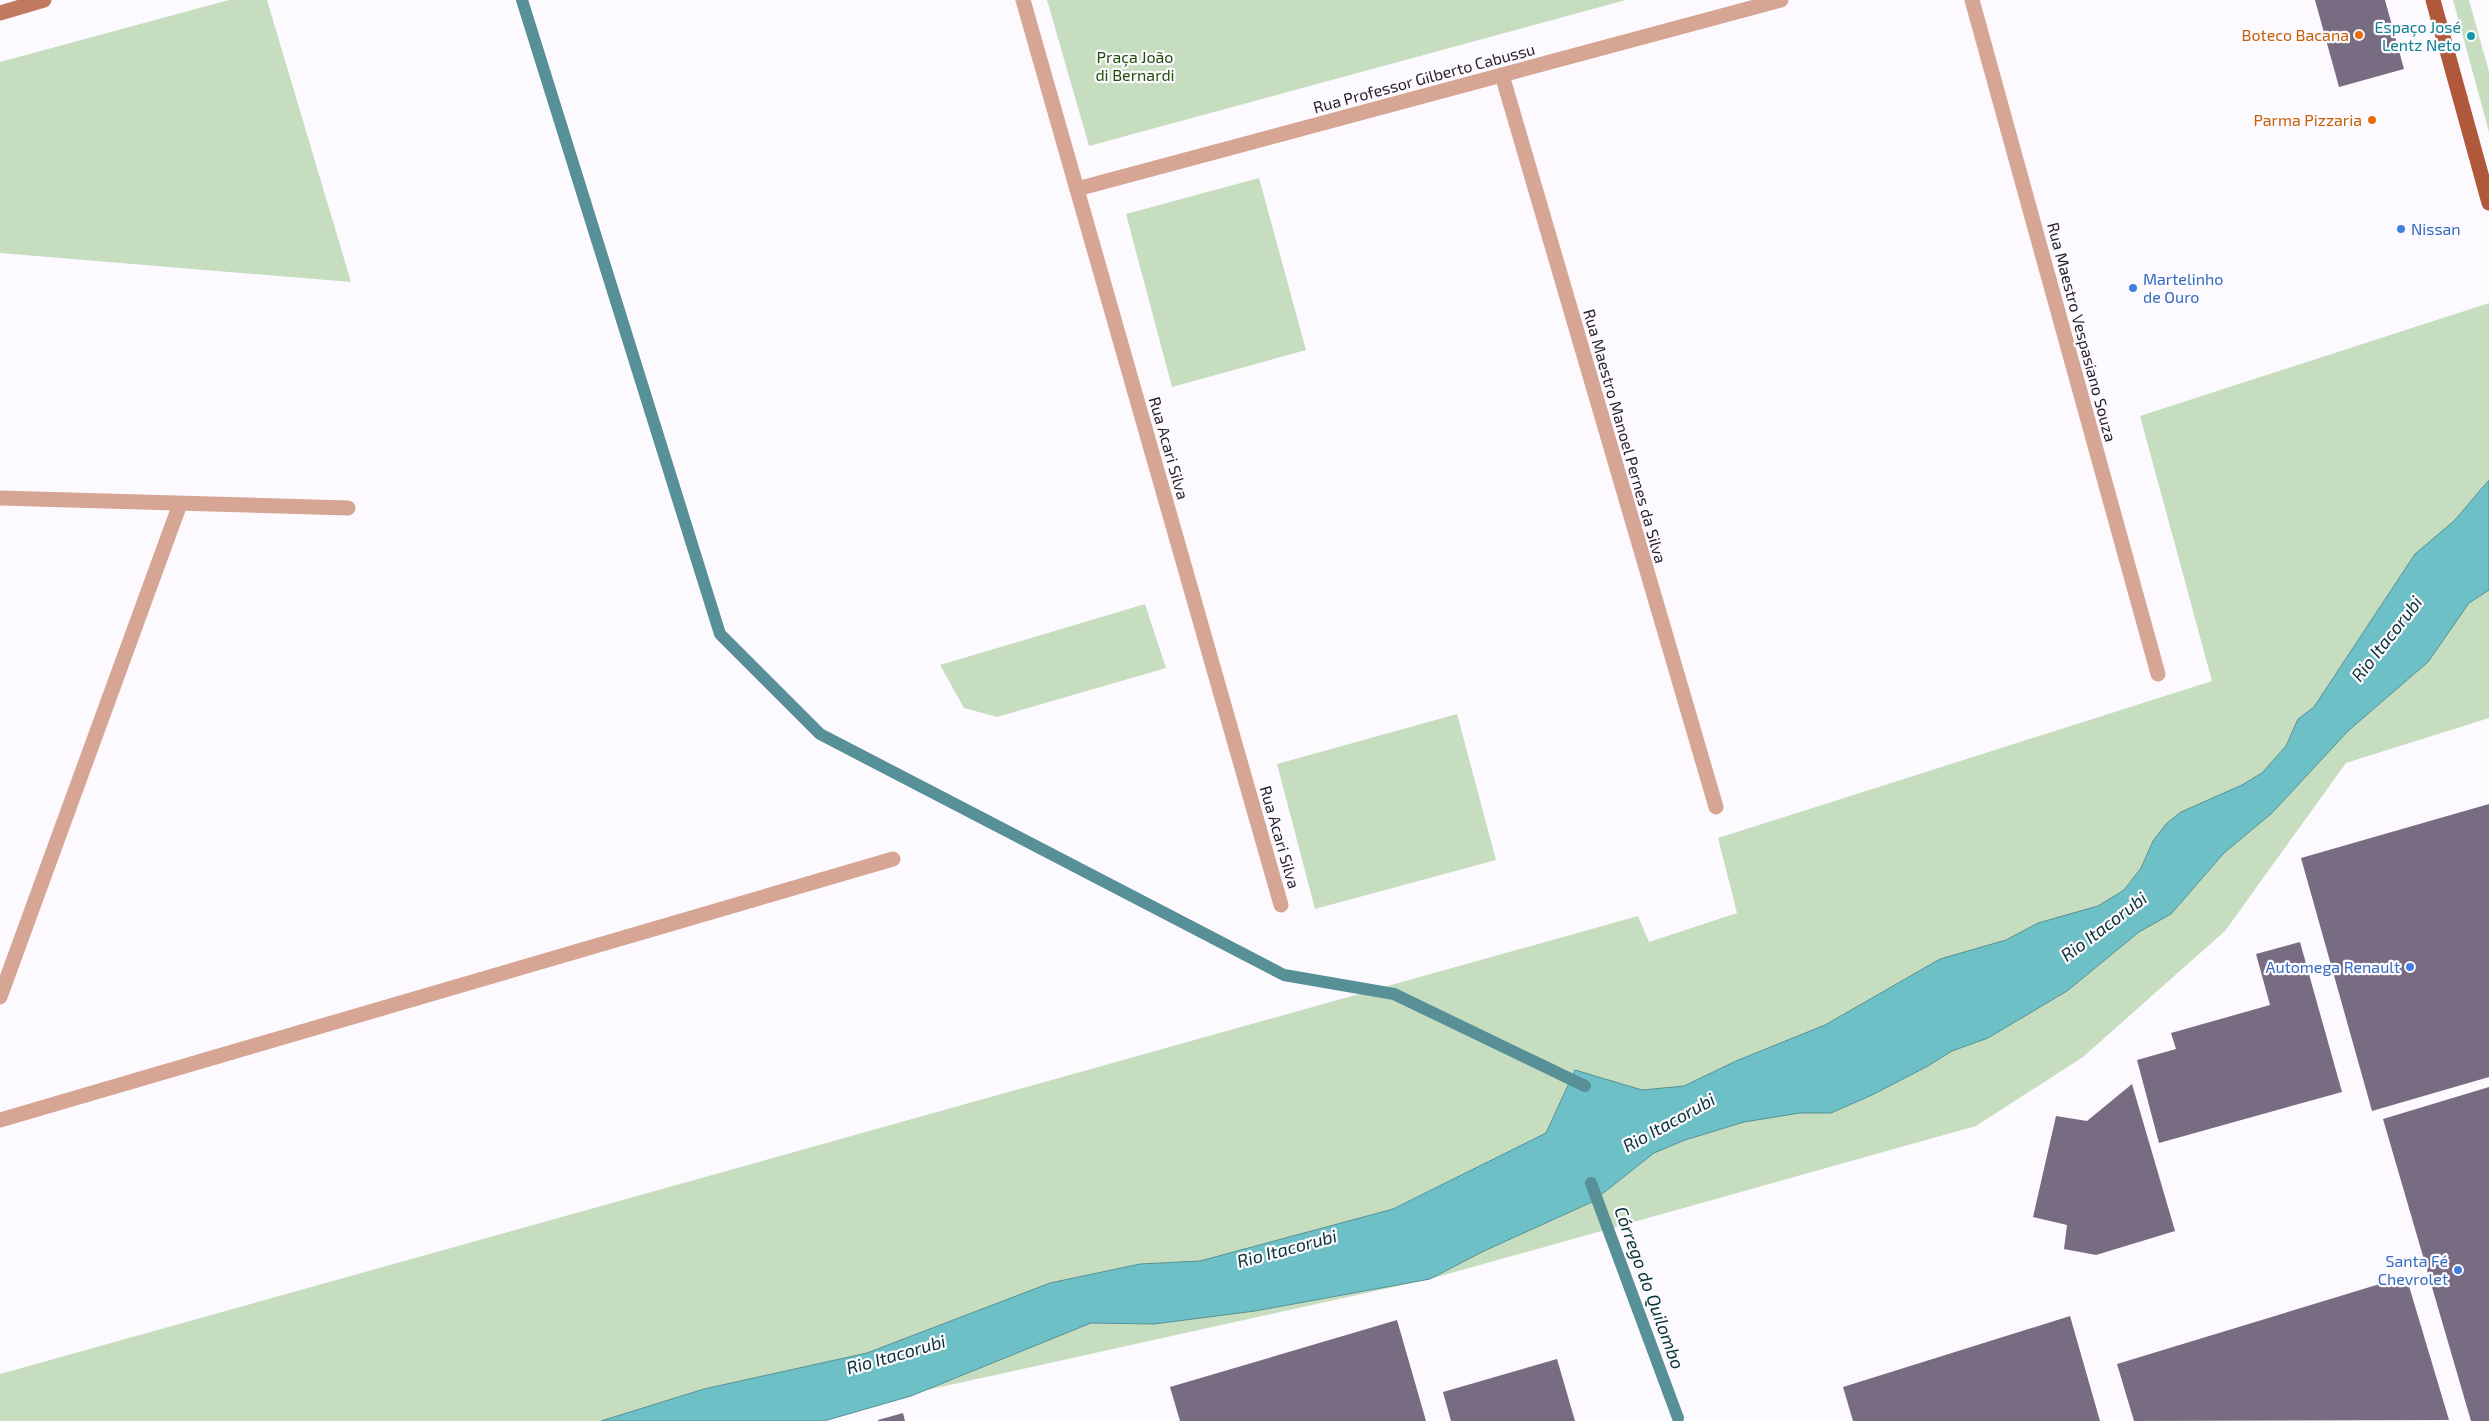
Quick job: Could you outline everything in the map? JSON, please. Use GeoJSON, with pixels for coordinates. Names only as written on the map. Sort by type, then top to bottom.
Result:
{"type":"FeatureCollection","features":[{"type":"Feature","properties":{"kind":"main road"},"geometry":{"type":"LineString","coordinates":[[2433,0],[2489,204]]}},
{"type":"Feature","properties":{"kind":"street"},"geometry":{"type":"LineString","coordinates":[[0,12],[44,0]]}},
{"type":"Feature","properties":{"kind":"street","name":"Rua Acari Silva"},"geometry":{"type":"LineString","coordinates":[[1023,0],[1281,905]]}},
{"type":"Feature","properties":{"kind":"street","name":"Rua Professor Gilberto Cabussu"},"geometry":{"type":"LineString","coordinates":[[1077,189],[1781,0]]}},
{"type":"Feature","properties":{"kind":"street","name":"Rua Maestro Vespasiano Souza"},"geometry":{"type":"LineString","coordinates":[[1972,0],[2158,674]]}},
{"type":"Feature","properties":{"kind":"street","name":"Rua Maestro Manoel Pernes da Silva"},"geometry":{"type":"LineString","coordinates":[[1502,75],[1716,807]]}},
{"type":"Feature","properties":{"kind":"street"},"geometry":{"type":"LineString","coordinates":[[0,498],[348,508]]}},
{"type":"Feature","properties":{"kind":"street"},"geometry":{"type":"LineString","coordinates":[[0,997],[180,504]]}},
{"type":"Feature","properties":{"kind":"street"},"geometry":{"type":"LineString","coordinates":[[0,1120],[893,859]]}},
{"type":"Feature","properties":{"kind":"green space"},"geometry":{"type":"Polygon","coordinates":[[[229,0],[267,0],[351,282],[0,253],[0,62],[229,0]]]}},
{"type":"Feature","properties":{"kind":"green space","name":"Praça João di Bernardi"},"geometry":{"type":"Polygon","coordinates":[[[1047,0],[1626,0],[1089,146],[1047,0]]]}},
{"type":"Feature","properties":{"kind":"green space","name":"Espaço José Lentz Neto"},"geometry":{"type":"Polygon","coordinates":[[[2453,0],[2469,0],[2489,72],[2489,132],[2453,0]]]}},
{"type":"Feature","properties":{"kind":"green space"},"geometry":{"type":"Polygon","coordinates":[[[1259,178],[1306,350],[1172,387],[1126,214],[1259,178]]]}},
{"type":"Feature","properties":{"kind":"green space"},"geometry":{"type":"Polygon","coordinates":[[[2489,303],[2489,718],[2346,763],[2225,931],[2083,1057],[1976,1126],[1430,1279],[841,1409],[800,1421],[0,1421],[0,1374],[1638,916],[1649,942],[1737,913],[1718,838],[2212,681],[2140,416],[2489,303]]]}},
{"type":"Feature","properties":{"kind":"green space"},"geometry":{"type":"Polygon","coordinates":[[[1145,604],[1166,668],[997,717],[964,708],[940,665],[1145,604]]]}},
{"type":"Feature","properties":{"kind":"green space"},"geometry":{"type":"Polygon","coordinates":[[[1457,714],[1496,860],[1315,909],[1277,764],[1457,714]]]}},
{"type":"Feature","properties":{"kind":"water","name":"Rio Itacorubi"},"geometry":{"type":"Polygon","coordinates":[[[2489,480],[2489,590],[2469,603],[2428,662],[2348,731],[2272,813],[2224,853],[2171,914],[2139,932],[2067,991],[1988,1038],[1952,1051],[1928,1066],[1872,1095],[1831,1113],[1800,1113],[1744,1122],[1685,1140],[1654,1153],[1592,1202],[1484,1251],[1430,1279],[1255,1311],[1154,1324],[1091,1323],[911,1396],[824,1421],[601,1421],[704,1389],[867,1353],[1050,1283],[1140,1264],[1200,1261],[1393,1209],[1546,1133],[1575,1070],[1642,1090],[1684,1086],[1736,1061],[1825,1025],[1940,959],[2006,940],[2038,923],[2098,906],[2124,890],[2141,868],[2153,841],[2166,824],[2181,812],[2242,785],[2262,773],[2286,746],[2298,719],[2314,707],[2415,554],[2454,521],[2489,480]]]}},
{"type":"Feature","properties":{"kind":"building","name":"Boteco Bacana"},"geometry":{"type":"Polygon","coordinates":[[[2315,0],[2385,0],[2404,69],[2339,87],[2315,0]]]}},
{"type":"Feature","properties":{"kind":"building","name":"Automega Renault"},"geometry":{"type":"Polygon","coordinates":[[[2489,804],[2489,1077],[2372,1111],[2301,858],[2489,804]]]}},
{"type":"Feature","properties":{"kind":"building"},"geometry":{"type":"Polygon","coordinates":[[[2300,942],[2342,1092],[2159,1143],[2137,1060],[2176,1049],[2171,1033],[2270,1005],[2256,954],[2300,942]]]}},
{"type":"Feature","properties":{"kind":"building"},"geometry":{"type":"Polygon","coordinates":[[[2132,1084],[2175,1231],[2096,1255],[2064,1249],[2067,1225],[2033,1217],[2056,1116],[2087,1121],[2132,1084]]]}},
{"type":"Feature","properties":{"kind":"building","name":"Santa Fé Chevrolet"},"geometry":{"type":"Polygon","coordinates":[[[2489,1087],[2489,1421],[2471,1421],[2383,1119],[2489,1087]]]}},
{"type":"Feature","properties":{"kind":"building"},"geometry":{"type":"Polygon","coordinates":[[[2406,1276],[2449,1420],[2134,1421],[2117,1364],[2406,1276]]]}},
{"type":"Feature","properties":{"kind":"building"},"geometry":{"type":"Polygon","coordinates":[[[2070,1316],[2100,1421],[1853,1421],[1843,1387],[2070,1316]]]}},
{"type":"Feature","properties":{"kind":"building"},"geometry":{"type":"Polygon","coordinates":[[[1397,1320],[1426,1421],[1180,1421],[1170,1387],[1397,1320]]]}},
{"type":"Feature","properties":{"kind":"building"},"geometry":{"type":"Polygon","coordinates":[[[1557,1359],[1575,1421],[1451,1421],[1443,1392],[1557,1359]]]}},
{"type":"Feature","properties":{"kind":"building"},"geometry":{"type":"Polygon","coordinates":[[[903,1413],[905,1421],[878,1421],[878,1420],[903,1413]]]}},
{"type":"Feature","properties":{"kind":"waterway"},"geometry":{"type":"LineString","coordinates":[[522,0],[720,634],[820,734],[1284,975],[1394,994],[1585,1086]]}},
{"type":"Feature","properties":{"kind":"waterway","name":"Córrego do Quilombo"},"geometry":{"type":"LineString","coordinates":[[1591,1183],[1678,1418]]}},
{"type":"Feature","properties":{"kind":"place","name":"Boteco Bacana"},"geometry":{"type":"Point","coordinates":[2359,35]}},
{"type":"Feature","properties":{"kind":"place","name":"Espaço José Lentz Neto"},"geometry":{"type":"Point","coordinates":[2471,36]}},
{"type":"Feature","properties":{"kind":"place","name":"Parma Pizzaria"},"geometry":{"type":"Point","coordinates":[2372,120]}},
{"type":"Feature","properties":{"kind":"place","name":"Nissan"},"geometry":{"type":"Point","coordinates":[2401,229]}},
{"type":"Feature","properties":{"kind":"place","name":"Martelinho de Ouro"},"geometry":{"type":"Point","coordinates":[2133,288]}},
{"type":"Feature","properties":{"kind":"place","name":"Automega Renault"},"geometry":{"type":"Point","coordinates":[2410,967]}},
{"type":"Feature","properties":{"kind":"place","name":"Santa Fé Chevrolet"},"geometry":{"type":"Point","coordinates":[2458,1270]}}]}
